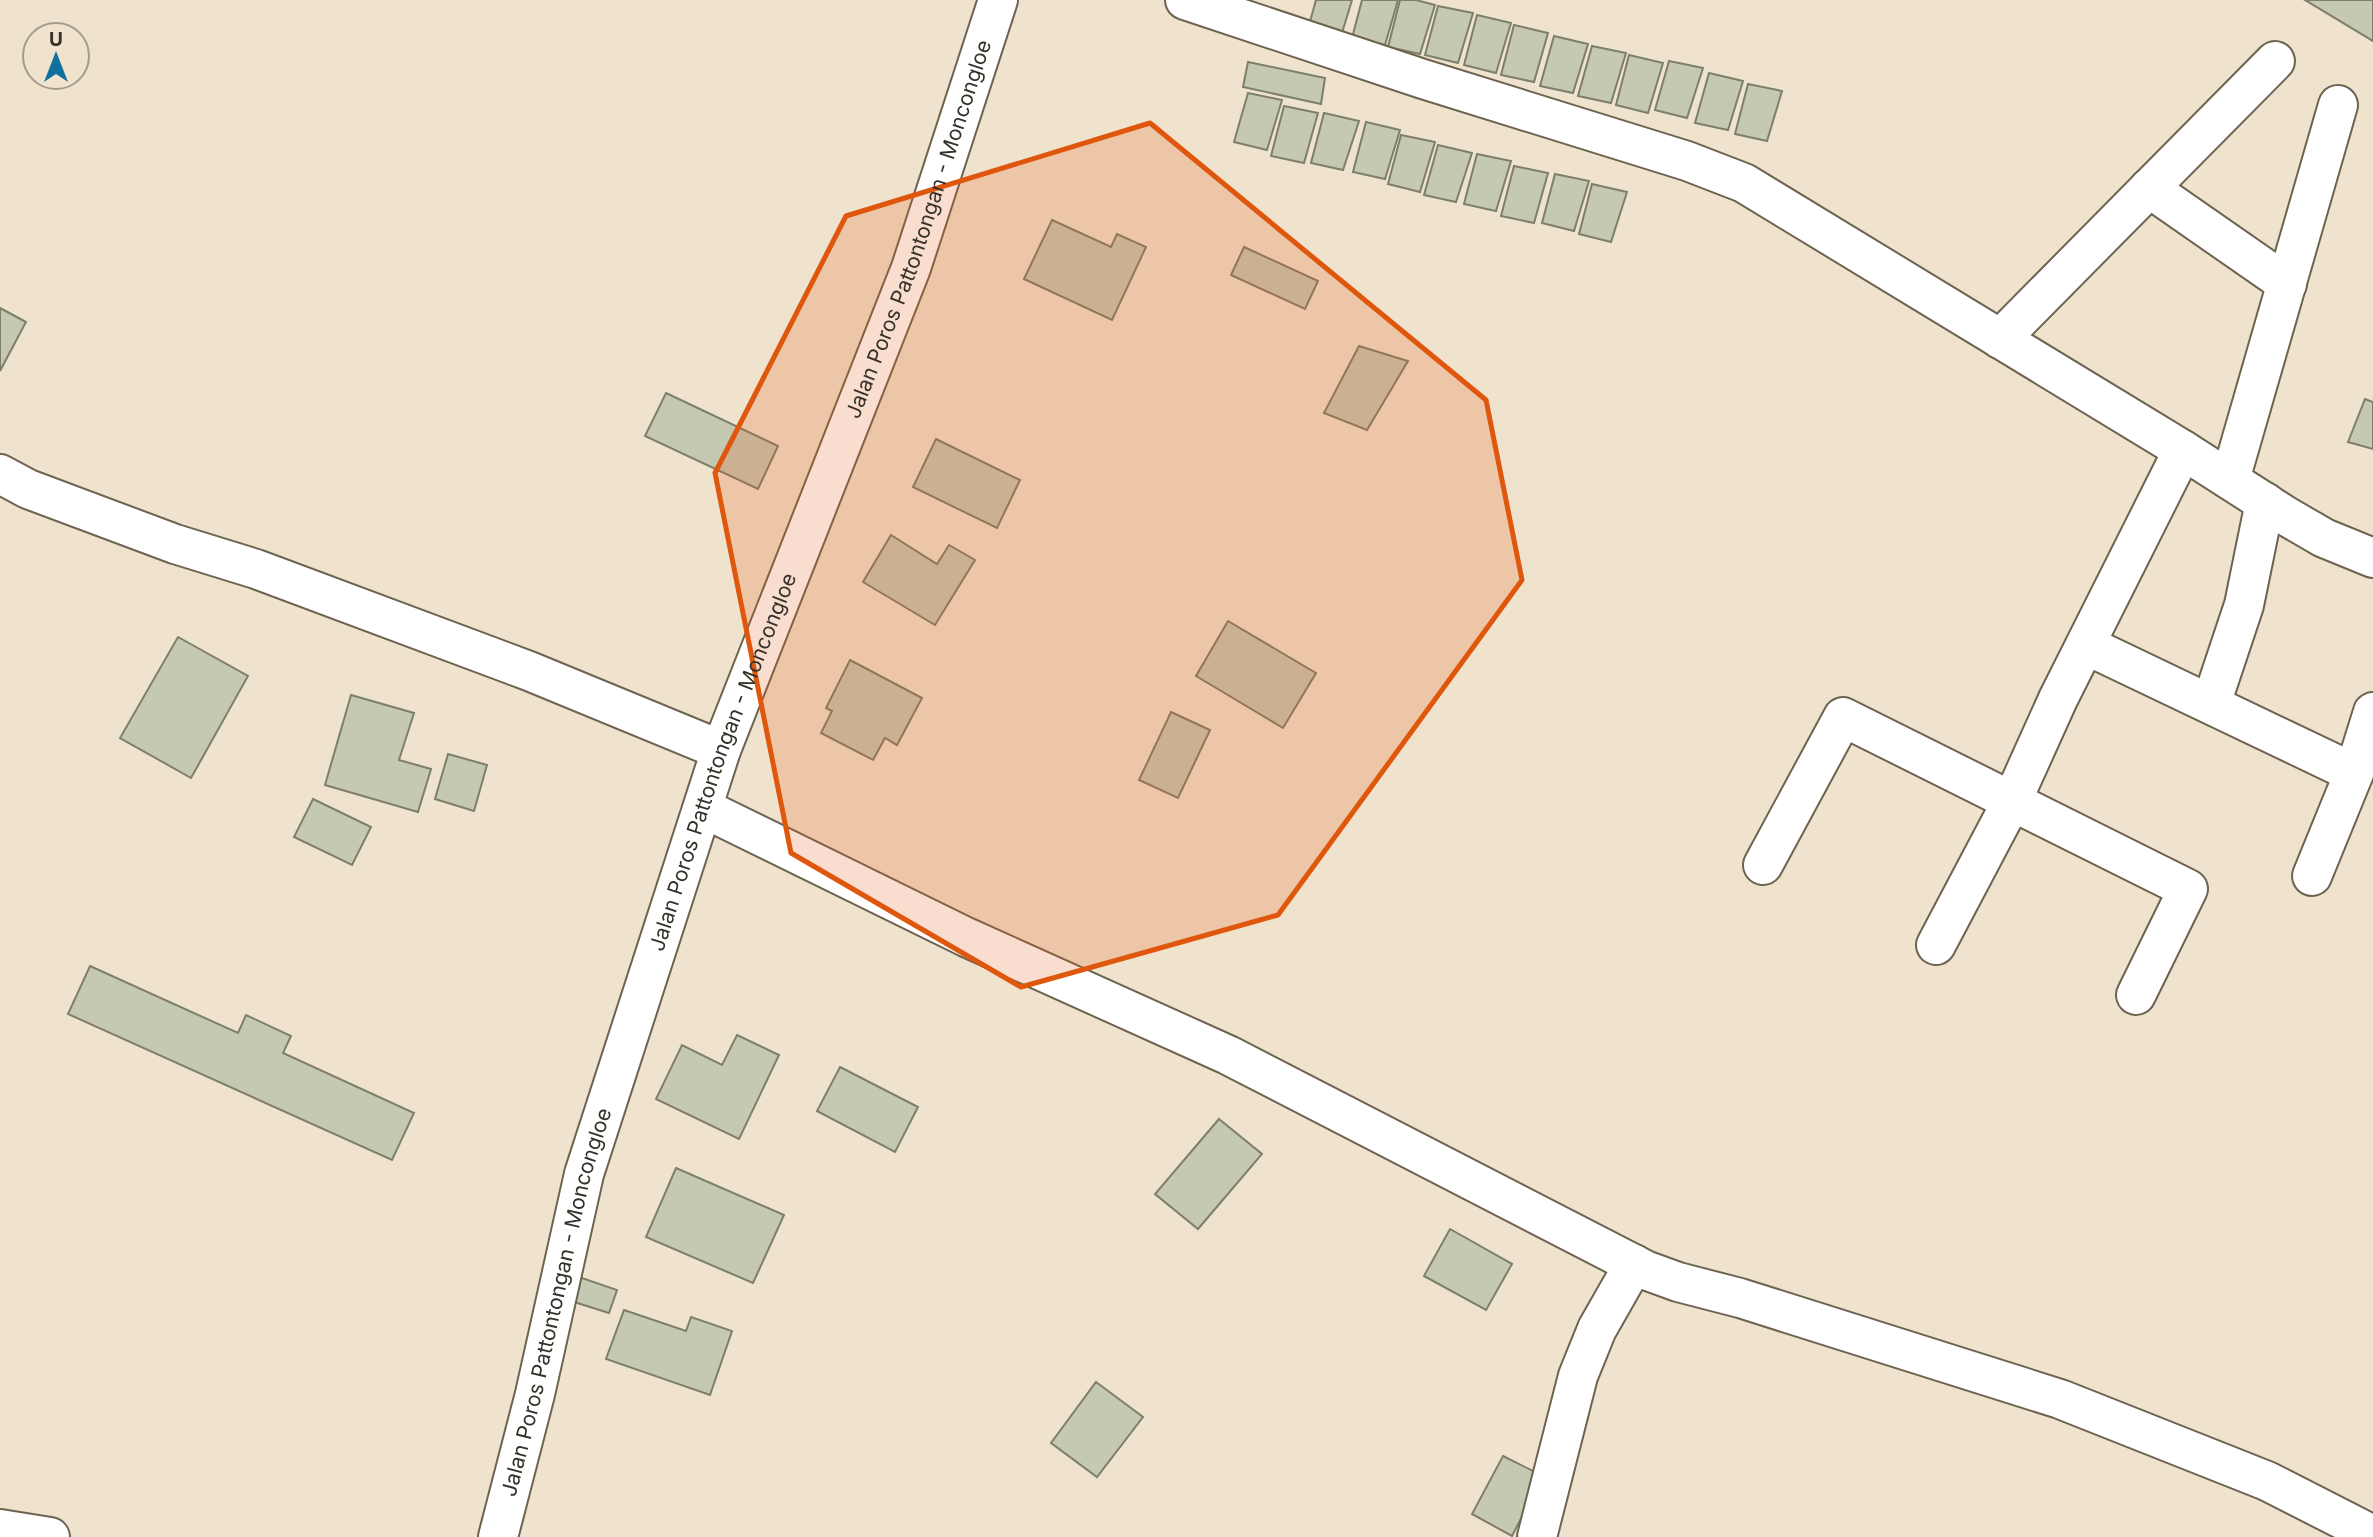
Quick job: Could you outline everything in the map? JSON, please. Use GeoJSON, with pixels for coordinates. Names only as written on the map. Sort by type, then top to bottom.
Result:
{"type":"FeatureCollection","features":[{"type":"Feature","properties":{"kind":"street","name":"Jalan Poros Pattontongan - Moncongloe"},"geometry":{"type":"LineString","coordinates":[[498,1537],[584,1174],[721,750],[911,268],[998,0]]}},
{"type":"Feature","properties":{"kind":"street"},"geometry":{"type":"LineString","coordinates":[[1185,0],[1423,79],[1717,171],[1744,183],[2324,538],[2373,558]]}},
{"type":"Feature","properties":{"kind":"street"},"geometry":{"type":"LineString","coordinates":[[2000,339],[2275,61]]}},
{"type":"Feature","properties":{"kind":"street"},"geometry":{"type":"LineString","coordinates":[[2230,480],[2338,105]]}},
{"type":"Feature","properties":{"kind":"street"},"geometry":{"type":"LineString","coordinates":[[2149,188],[2287,284]]}},
{"type":"Feature","properties":{"kind":"street"},"geometry":{"type":"LineString","coordinates":[[1936,945],[2012,800],[2058,699],[2183,450]]}},
{"type":"Feature","properties":{"kind":"street"},"geometry":{"type":"LineString","coordinates":[[0,474],[28,488],[175,544],[256,569],[529,670],[721,750]]}},
{"type":"Feature","properties":{"kind":"street"},"geometry":{"type":"LineString","coordinates":[[2211,704],[2244,605],[2265,502]]}},
{"type":"Feature","properties":{"kind":"street"},"geometry":{"type":"LineString","coordinates":[[2086,645],[2211,704],[2366,741],[2312,876]]}},
{"type":"Feature","properties":{"kind":"street"},"geometry":{"type":"LineString","coordinates":[[1763,865],[1843,717],[2188,889],[2136,995]]}},
{"type":"Feature","properties":{"kind":"street"},"geometry":{"type":"LineString","coordinates":[[703,808],[966,937],[1228,1055],[1634,1264],[1678,1282],[1740,1298],[2060,1399],[2267,1481],[2373,1535]]}},
{"type":"Feature","properties":{"kind":"street"},"geometry":{"type":"LineString","coordinates":[[1537,1537],[1578,1376],[1597,1329],[1634,1264]]}},
{"type":"Feature","properties":{"kind":"street"},"geometry":{"type":"LineString","coordinates":[[0,1529],[50,1537]]}},
{"type":"Feature","properties":{"kind":"highlighted area"},"geometry":{"type":"Polygon","coordinates":[[[1150,123],[1486,400],[1522,580],[1278,915],[1021,987],[791,853],[715,473],[846,216],[1150,123]]]}},
{"type":"Feature","properties":{"kind":"building"},"geometry":{"type":"Polygon","coordinates":[[[1316,0],[1352,0],[1342,33],[1309,25],[1316,0]]]}},
{"type":"Feature","properties":{"kind":"building"},"geometry":{"type":"Polygon","coordinates":[[[1362,0],[1398,0],[1385,45],[1352,38],[1362,0]]]}},
{"type":"Feature","properties":{"kind":"building"},"geometry":{"type":"Polygon","coordinates":[[[1400,0],[1416,0],[1435,5],[1420,54],[1388,47],[1400,0]]]}},
{"type":"Feature","properties":{"kind":"building"},"geometry":{"type":"Polygon","coordinates":[[[2305,0],[2373,0],[2373,41],[2305,0]]]}},
{"type":"Feature","properties":{"kind":"building"},"geometry":{"type":"Polygon","coordinates":[[[1438,6],[1473,13],[1458,63],[1425,55],[1438,6]]]}},
{"type":"Feature","properties":{"kind":"building"},"geometry":{"type":"Polygon","coordinates":[[[1477,15],[1511,23],[1496,73],[1464,65],[1477,15]]]}},
{"type":"Feature","properties":{"kind":"building"},"geometry":{"type":"Polygon","coordinates":[[[1514,25],[1548,33],[1534,82],[1501,75],[1514,25]]]}},
{"type":"Feature","properties":{"kind":"building"},"geometry":{"type":"Polygon","coordinates":[[[1554,36],[1588,44],[1573,93],[1540,86],[1554,36]]]}},
{"type":"Feature","properties":{"kind":"building"},"geometry":{"type":"Polygon","coordinates":[[[1592,46],[1626,53],[1611,103],[1578,96],[1592,46]]]}},
{"type":"Feature","properties":{"kind":"building"},"geometry":{"type":"Polygon","coordinates":[[[1629,55],[1663,63],[1648,113],[1616,105],[1629,55]]]}},
{"type":"Feature","properties":{"kind":"building"},"geometry":{"type":"Polygon","coordinates":[[[1669,61],[1703,68],[1687,118],[1655,110],[1669,61]]]}},
{"type":"Feature","properties":{"kind":"building"},"geometry":{"type":"Polygon","coordinates":[[[1248,62],[1325,78],[1321,104],[1243,87],[1248,62]]]}},
{"type":"Feature","properties":{"kind":"building"},"geometry":{"type":"Polygon","coordinates":[[[1709,73],[1743,81],[1728,130],[1695,123],[1709,73]]]}},
{"type":"Feature","properties":{"kind":"building"},"geometry":{"type":"Polygon","coordinates":[[[1748,84],[1782,91],[1767,141],[1735,134],[1748,84]]]}},
{"type":"Feature","properties":{"kind":"building"},"geometry":{"type":"Polygon","coordinates":[[[1248,93],[1282,100],[1267,150],[1234,142],[1248,93]]]}},
{"type":"Feature","properties":{"kind":"building"},"geometry":{"type":"Polygon","coordinates":[[[1284,106],[1318,113],[1304,163],[1271,156],[1284,106]]]}},
{"type":"Feature","properties":{"kind":"building"},"geometry":{"type":"Polygon","coordinates":[[[1324,113],[1359,121],[1343,170],[1311,163],[1324,113]]]}},
{"type":"Feature","properties":{"kind":"building"},"geometry":{"type":"Polygon","coordinates":[[[1366,122],[1400,130],[1385,179],[1353,172],[1366,122]]]}},
{"type":"Feature","properties":{"kind":"building"},"geometry":{"type":"Polygon","coordinates":[[[1401,135],[1435,142],[1420,192],[1388,184],[1401,135]]]}},
{"type":"Feature","properties":{"kind":"building"},"geometry":{"type":"Polygon","coordinates":[[[1438,145],[1472,153],[1456,202],[1424,195],[1438,145]]]}},
{"type":"Feature","properties":{"kind":"building"},"geometry":{"type":"Polygon","coordinates":[[[1477,154],[1511,161],[1496,211],[1464,204],[1477,154]]]}},
{"type":"Feature","properties":{"kind":"building"},"geometry":{"type":"Polygon","coordinates":[[[1514,166],[1548,173],[1534,223],[1501,216],[1514,166]]]}},
{"type":"Feature","properties":{"kind":"building"},"geometry":{"type":"Polygon","coordinates":[[[1555,174],[1589,181],[1574,231],[1542,223],[1555,174]]]}},
{"type":"Feature","properties":{"kind":"building"},"geometry":{"type":"Polygon","coordinates":[[[1592,184],[1627,192],[1611,242],[1579,234],[1592,184]]]}},
{"type":"Feature","properties":{"kind":"building"},"geometry":{"type":"Polygon","coordinates":[[[1052,220],[1111,247],[1117,234],[1146,247],[1112,320],[1024,279],[1052,220]]]}},
{"type":"Feature","properties":{"kind":"building"},"geometry":{"type":"Polygon","coordinates":[[[1244,247],[1318,281],[1305,309],[1231,275],[1244,247]]]}},
{"type":"Feature","properties":{"kind":"building"},"geometry":{"type":"Polygon","coordinates":[[[0,308],[26,322],[0,371],[0,308]]]}},
{"type":"Feature","properties":{"kind":"building"},"geometry":{"type":"Polygon","coordinates":[[[1359,346],[1408,361],[1367,430],[1324,413],[1359,346]]]}},
{"type":"Feature","properties":{"kind":"building"},"geometry":{"type":"Polygon","coordinates":[[[666,393],[778,446],[758,489],[645,436],[666,393]]]}},
{"type":"Feature","properties":{"kind":"building"},"geometry":{"type":"Polygon","coordinates":[[[2365,399],[2373,402],[2373,449],[2348,442],[2365,399]]]}},
{"type":"Feature","properties":{"kind":"building"},"geometry":{"type":"Polygon","coordinates":[[[936,439],[1020,480],[997,528],[913,487],[936,439]]]}},
{"type":"Feature","properties":{"kind":"building"},"geometry":{"type":"Polygon","coordinates":[[[891,535],[937,564],[949,545],[975,560],[935,625],[863,582],[891,535]]]}},
{"type":"Feature","properties":{"kind":"building"},"geometry":{"type":"Polygon","coordinates":[[[1228,621],[1316,673],[1283,728],[1196,676],[1228,621]]]}},
{"type":"Feature","properties":{"kind":"building"},"geometry":{"type":"Polygon","coordinates":[[[178,637],[248,676],[191,778],[120,738],[178,637]]]}},
{"type":"Feature","properties":{"kind":"building"},"geometry":{"type":"Polygon","coordinates":[[[850,660],[922,698],[897,745],[885,738],[873,760],[821,733],[832,711],[826,708],[850,660]]]}},
{"type":"Feature","properties":{"kind":"building"},"geometry":{"type":"Polygon","coordinates":[[[351,695],[414,713],[399,760],[431,769],[418,812],[325,785],[351,695]]]}},
{"type":"Feature","properties":{"kind":"building"},"geometry":{"type":"Polygon","coordinates":[[[1171,712],[1210,730],[1178,798],[1139,780],[1171,712]]]}},
{"type":"Feature","properties":{"kind":"building"},"geometry":{"type":"Polygon","coordinates":[[[448,754],[487,765],[474,811],[435,799],[448,754]]]}},
{"type":"Feature","properties":{"kind":"building"},"geometry":{"type":"Polygon","coordinates":[[[313,799],[371,827],[352,865],[294,837],[313,799]]]}},
{"type":"Feature","properties":{"kind":"building"},"geometry":{"type":"Polygon","coordinates":[[[90,966],[238,1033],[246,1015],[291,1036],[283,1053],[414,1113],[392,1160],[68,1014],[90,966]]]}},
{"type":"Feature","properties":{"kind":"building"},"geometry":{"type":"Polygon","coordinates":[[[737,1035],[779,1055],[739,1139],[656,1099],[682,1045],[722,1065],[737,1035]]]}},
{"type":"Feature","properties":{"kind":"building"},"geometry":{"type":"Polygon","coordinates":[[[840,1067],[918,1107],[895,1152],[817,1111],[840,1067]]]}},
{"type":"Feature","properties":{"kind":"building"},"geometry":{"type":"Polygon","coordinates":[[[1219,1119],[1262,1154],[1198,1229],[1155,1194],[1219,1119]]]}},
{"type":"Feature","properties":{"kind":"building"},"geometry":{"type":"Polygon","coordinates":[[[676,1168],[784,1215],[753,1283],[646,1237],[676,1168]]]}},
{"type":"Feature","properties":{"kind":"building"},"geometry":{"type":"Polygon","coordinates":[[[1450,1229],[1512,1264],[1486,1310],[1424,1276],[1450,1229]]]}},
{"type":"Feature","properties":{"kind":"building"},"geometry":{"type":"Polygon","coordinates":[[[579,1277],[617,1290],[609,1313],[571,1301],[579,1277]]]}},
{"type":"Feature","properties":{"kind":"building"},"geometry":{"type":"Polygon","coordinates":[[[624,1310],[686,1331],[691,1317],[732,1331],[710,1395],[606,1359],[624,1310]]]}},
{"type":"Feature","properties":{"kind":"building"},"geometry":{"type":"Polygon","coordinates":[[[1096,1382],[1143,1417],[1097,1477],[1051,1443],[1096,1382]]]}},
{"type":"Feature","properties":{"kind":"building"},"geometry":{"type":"Polygon","coordinates":[[[1503,1456],[1543,1476],[1512,1536],[1472,1514],[1503,1456]]]}}]}
